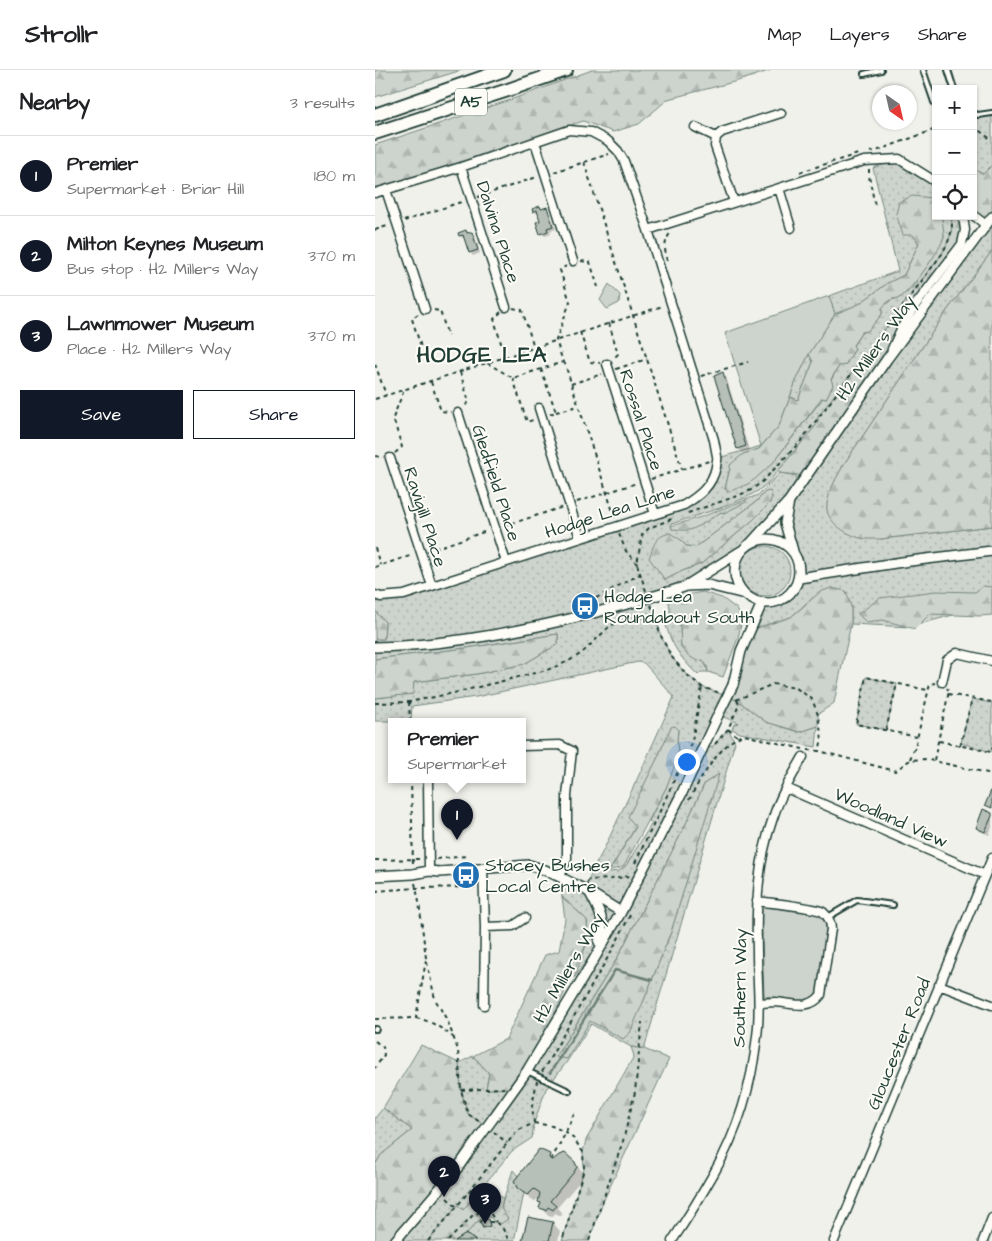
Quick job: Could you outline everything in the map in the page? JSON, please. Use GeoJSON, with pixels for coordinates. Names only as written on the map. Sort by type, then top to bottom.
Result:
{"type":"FeatureCollection","features":[{"type":"Feature","properties":{"kind":"highway","name":"A5"},"geometry":{"type":"LineString","coordinates":[[375,115],[504,70]]}},
{"type":"Feature","properties":{"kind":"highway","name":"A5"},"geometry":{"type":"LineString","coordinates":[[375,133],[566,70]]}},
{"type":"Feature","properties":{"kind":"street"},"geometry":{"type":"LineString","coordinates":[[734,202],[715,146],[716,137],[722,132],[781,114]]}},
{"type":"Feature","properties":{"kind":"street"},"geometry":{"type":"LineString","coordinates":[[695,127],[716,137]]}},
{"type":"Feature","properties":{"kind":"street"},"geometry":{"type":"LineString","coordinates":[[375,193],[461,167],[569,130],[591,132],[607,141],[619,151]]}},
{"type":"Feature","properties":{"kind":"street"},"geometry":{"type":"LineString","coordinates":[[535,142],[573,261]]}},
{"type":"Feature","properties":{"kind":"street","name":"Hodge Lea Lane"},"geometry":{"type":"LineString","coordinates":[[375,595],[381,597],[404,595],[684,505],[697,497],[711,482],[717,458],[714,440],[648,230],[619,151]]}},
{"type":"Feature","properties":{"kind":"street"},"geometry":{"type":"LineString","coordinates":[[648,230],[864,161],[899,159],[932,180]]}},
{"type":"Feature","properties":{"kind":"street","name":"Dalvina Place"},"geometry":{"type":"LineString","coordinates":[[461,167],[505,307]]}},
{"type":"Feature","properties":{"kind":"street"},"geometry":{"type":"LineString","coordinates":[[779,188],[791,228]]}},
{"type":"Feature","properties":{"kind":"street"},"geometry":{"type":"LineString","coordinates":[[386,190],[425,309]]}},
{"type":"Feature","properties":{"kind":"street","name":"H2 Millers Way"},"geometry":{"type":"LineString","coordinates":[[748,546],[789,501],[887,359],[992,217]]}},
{"type":"Feature","properties":{"kind":"street"},"geometry":{"type":"LineString","coordinates":[[977,218],[986,225]]}},
{"type":"Feature","properties":{"kind":"street"},"geometry":{"type":"LineString","coordinates":[[887,359],[913,308],[962,244],[965,230],[964,220]]}},
{"type":"Feature","properties":{"kind":"street","name":"Rossal Place"},"geometry":{"type":"LineString","coordinates":[[607,364],[655,514]]}},
{"type":"Feature","properties":{"kind":"street"},"geometry":{"type":"LineString","coordinates":[[539,408],[580,538]]}},
{"type":"Feature","properties":{"kind":"street","name":"Gledfield Place"},"geometry":{"type":"LineString","coordinates":[[458,413],[506,562]]}},
{"type":"Feature","properties":{"kind":"street","name":"Ravigill Place"},"geometry":{"type":"LineString","coordinates":[[390,458],[431,586]]}},
{"type":"Feature","properties":{"kind":"street","name":"H2 Millers Way"},"geometry":{"type":"LineString","coordinates":[[789,501],[785,523],[793,551]]}},
{"type":"Feature","properties":{"kind":"street"},"geometry":{"type":"LineString","coordinates":[[684,587],[748,546],[769,539],[782,543],[793,551],[799,566],[799,578],[793,592],[776,603],[762,603],[752,600],[740,589],[735,575],[737,560],[748,546]]}},
{"type":"Feature","properties":{"kind":"street"},"geometry":{"type":"LineString","coordinates":[[799,578],[902,562],[992,551]]}},
{"type":"Feature","properties":{"kind":"street"},"geometry":{"type":"LineString","coordinates":[[375,647],[435,642],[524,629],[631,603],[684,587],[708,586],[745,594]]}},
{"type":"Feature","properties":{"kind":"street","name":"H2 Millers Way"},"geometry":{"type":"LineString","coordinates":[[395,1241],[459,1166],[515,1088],[593,961],[621,912],[681,795],[733,685],[741,651],[762,603]]}},
{"type":"Feature","properties":{"kind":"street"},"geometry":{"type":"LineString","coordinates":[[942,682],[947,660],[957,653],[992,661]]}},
{"type":"Feature","properties":{"kind":"street"},"geometry":{"type":"LineString","coordinates":[[526,746],[560,745],[572,751],[567,796],[567,858],[560,877]]}},
{"type":"Feature","properties":{"kind":"street","name":"Southern Way"},"geometry":{"type":"LineString","coordinates":[[672,1241],[715,1172],[743,1108],[758,1035],[757,883],[762,852],[773,816],[803,757]]}},
{"type":"Feature","properties":{"kind":"street"},"geometry":{"type":"LineString","coordinates":[[428,783],[429,871]]}},
{"type":"Feature","properties":{"kind":"street","name":"Woodland View"},"geometry":{"type":"LineString","coordinates":[[786,788],[985,875]]}},
{"type":"Feature","properties":{"kind":"street","name":"Gloucester Road"},"geometry":{"type":"LineString","coordinates":[[834,1241],[992,858]]}},
{"type":"Feature","properties":{"kind":"street"},"geometry":{"type":"LineString","coordinates":[[375,876],[529,865],[560,877],[621,912]]}},
{"type":"Feature","properties":{"kind":"street"},"geometry":{"type":"LineString","coordinates":[[483,868],[485,927],[484,1005]]}},
{"type":"Feature","properties":{"kind":"street"},"geometry":{"type":"LineString","coordinates":[[587,891],[601,915],[603,931],[593,961]]}},
{"type":"Feature","properties":{"kind":"street"},"geometry":{"type":"LineString","coordinates":[[757,901],[818,910],[828,917],[831,922],[821,995],[817,1000],[811,1004],[804,1005],[774,1002],[759,1003]]}},
{"type":"Feature","properties":{"kind":"street"},"geometry":{"type":"LineString","coordinates":[[485,927],[513,926],[525,918]]}},
{"type":"Feature","properties":{"kind":"street"},"geometry":{"type":"LineString","coordinates":[[939,985],[992,1005]]}},
{"type":"Feature","properties":{"kind":"street"},"geometry":{"type":"LineString","coordinates":[[983,1241],[992,1218]]}},
{"type":"Feature","properties":{"kind":"lane"},"geometry":{"type":"LineString","coordinates":[[864,74],[881,70]]}},
{"type":"Feature","properties":{"kind":"lane"},"geometry":{"type":"LineString","coordinates":[[923,70],[932,96]]}},
{"type":"Feature","properties":{"kind":"lane"},"geometry":{"type":"LineString","coordinates":[[948,70],[953,85]]}},
{"type":"Feature","properties":{"kind":"lane"},"geometry":{"type":"LineString","coordinates":[[977,115],[992,113]]}},
{"type":"Feature","properties":{"kind":"lane"},"geometry":{"type":"LineString","coordinates":[[828,917],[857,900],[893,905]]}},
{"type":"Feature","properties":{"kind":"lane"},"geometry":{"type":"LineString","coordinates":[[527,1071],[569,1091]]}},
{"type":"Feature","properties":{"kind":"path"},"geometry":{"type":"LineString","coordinates":[[977,129],[992,140]]}},
{"type":"Feature","properties":{"kind":"path"},"geometry":{"type":"LineString","coordinates":[[375,230],[619,151]]}},
{"type":"Feature","properties":{"kind":"path"},"geometry":{"type":"LineString","coordinates":[[872,160],[869,176],[875,206]]}},
{"type":"Feature","properties":{"kind":"path"},"geometry":{"type":"LineString","coordinates":[[584,162],[682,469]]}},
{"type":"Feature","properties":{"kind":"path"},"geometry":{"type":"LineString","coordinates":[[685,514],[751,490],[762,482],[800,442],[942,254],[951,235],[953,226],[952,220]]}},
{"type":"Feature","properties":{"kind":"path"},"geometry":{"type":"LineString","coordinates":[[598,287],[590,262],[573,261],[560,270],[570,302],[555,340],[565,364],[626,551],[637,564],[646,591]]}},
{"type":"Feature","properties":{"kind":"path"},"geometry":{"type":"LineString","coordinates":[[505,357],[494,319],[505,307],[522,310],[534,348]]}},
{"type":"Feature","properties":{"kind":"path"},"geometry":{"type":"LineString","coordinates":[[421,347],[412,319],[425,309],[440,310],[448,336]]}},
{"type":"Feature","properties":{"kind":"path"},"geometry":{"type":"LineString","coordinates":[[580,332],[590,362],[607,364],[618,354],[609,323]]}},
{"type":"Feature","properties":{"kind":"path"},"geometry":{"type":"LineString","coordinates":[[487,363],[513,378],[563,362]]}},
{"type":"Feature","properties":{"kind":"path"},"geometry":{"type":"LineString","coordinates":[[694,378],[748,362]]}},
{"type":"Feature","properties":{"kind":"path"},"geometry":{"type":"LineString","coordinates":[[375,364],[386,396]]}},
{"type":"Feature","properties":{"kind":"path"},"geometry":{"type":"LineString","coordinates":[[431,381],[441,410],[458,413],[469,402],[460,372]]}},
{"type":"Feature","properties":{"kind":"path"},"geometry":{"type":"LineString","coordinates":[[375,456],[390,458],[402,447],[393,418],[404,390]]}},
{"type":"Feature","properties":{"kind":"path"},"geometry":{"type":"LineString","coordinates":[[556,412],[579,406]]}},
{"type":"Feature","properties":{"kind":"path"},"geometry":{"type":"LineString","coordinates":[[375,567],[717,458]]}},
{"type":"Feature","properties":{"kind":"path"},"geometry":{"type":"LineString","coordinates":[[637,564],[641,535],[649,528],[677,517]]}},
{"type":"Feature","properties":{"kind":"path"},"geometry":{"type":"LineString","coordinates":[[375,548],[380,565]]}},
{"type":"Feature","properties":{"kind":"path"},"geometry":{"type":"LineString","coordinates":[[589,602],[640,574]]}},
{"type":"Feature","properties":{"kind":"path"},"geometry":{"type":"LineString","coordinates":[[649,600],[661,636],[671,656],[685,673],[702,687],[726,696]]}},
{"type":"Feature","properties":{"kind":"path"},"geometry":{"type":"LineString","coordinates":[[375,703],[409,702],[547,670],[583,653],[611,625],[633,619],[655,617]]}},
{"type":"Feature","properties":{"kind":"path"},"geometry":{"type":"LineString","coordinates":[[917,737],[856,724],[866,677],[928,690]]}},
{"type":"Feature","properties":{"kind":"path"},"geometry":{"type":"LineString","coordinates":[[910,760],[930,684],[942,682],[949,691],[949,694],[933,760]]}},
{"type":"Feature","properties":{"kind":"path"},"geometry":{"type":"LineString","coordinates":[[731,698],[737,700],[773,684],[796,688],[812,699],[818,714],[822,739],[819,751]]}},
{"type":"Feature","properties":{"kind":"path"},"geometry":{"type":"LineString","coordinates":[[887,730],[897,684]]}},
{"type":"Feature","properties":{"kind":"path"},"geometry":{"type":"LineString","coordinates":[[587,891],[589,880],[629,876],[661,811],[692,741],[702,687]]}},
{"type":"Feature","properties":{"kind":"path"},"geometry":{"type":"LineString","coordinates":[[949,694],[992,702]]}},
{"type":"Feature","properties":{"kind":"path"},"geometry":{"type":"LineString","coordinates":[[712,747],[728,729],[739,705],[737,700]]}},
{"type":"Feature","properties":{"kind":"path"},"geometry":{"type":"LineString","coordinates":[[960,746],[972,700]]}},
{"type":"Feature","properties":{"kind":"path"},"geometry":{"type":"LineString","coordinates":[[409,702],[410,718]]}},
{"type":"Feature","properties":{"kind":"path"},"geometry":{"type":"LineString","coordinates":[[728,729],[738,737]]}},
{"type":"Feature","properties":{"kind":"path"},"geometry":{"type":"LineString","coordinates":[[687,804],[701,778],[728,744],[744,735],[895,770],[910,760],[925,759],[992,774]]}},
{"type":"Feature","properties":{"kind":"path"},"geometry":{"type":"LineString","coordinates":[[938,741],[991,752],[992,748]]}},
{"type":"Feature","properties":{"kind":"path"},"geometry":{"type":"LineString","coordinates":[[411,783],[413,874],[435,999],[448,1022],[458,1050],[461,1090],[468,1114],[484,1125]]}},
{"type":"Feature","properties":{"kind":"path"},"geometry":{"type":"LineString","coordinates":[[375,891],[415,888],[483,887]]}},
{"type":"Feature","properties":{"kind":"path"},"geometry":{"type":"LineString","coordinates":[[534,1123],[532,1106],[539,1077],[633,910]]}},
{"type":"Feature","properties":{"kind":"path"},"geometry":{"type":"LineString","coordinates":[[416,1018],[427,958]]}},
{"type":"Feature","properties":{"kind":"path"},"geometry":{"type":"LineString","coordinates":[[375,1019],[416,1018],[427,1020],[454,1038]]}},
{"type":"Feature","properties":{"kind":"path"},"geometry":{"type":"LineString","coordinates":[[589,1241],[623,1141],[635,1092],[642,1022]]}},
{"type":"Feature","properties":{"kind":"path"},"geometry":{"type":"LineString","coordinates":[[375,1042],[383,1047],[384,1055],[375,1068]]}},
{"type":"Feature","properties":{"kind":"path"},"geometry":{"type":"LineString","coordinates":[[461,1090],[515,1088]]}},
{"type":"Feature","properties":{"kind":"path"},"geometry":{"type":"LineString","coordinates":[[551,1160],[575,1111]]}},
{"type":"Feature","properties":{"kind":"path"},"geometry":{"type":"LineString","coordinates":[[428,1241],[517,1131],[534,1123],[552,1126],[565,1132],[574,1139],[583,1152],[584,1169],[562,1241]]}},
{"type":"Feature","properties":{"kind":"path"},"geometry":{"type":"LineString","coordinates":[[492,1131],[507,1143]]}},
{"type":"Feature","properties":{"kind":"path"},"geometry":{"type":"LineString","coordinates":[[447,1198],[457,1207]]}},
{"type":"Feature","properties":{"kind":"path"},"geometry":{"type":"LineString","coordinates":[[448,1241],[473,1216],[485,1210],[503,1228],[509,1241]]}},
{"type":"Feature","properties":{"kind":"path"},"geometry":{"type":"LineString","coordinates":[[489,1222],[496,1222]]}},
{"type":"Feature","properties":{"kind":"green space"},"geometry":{"type":"Polygon","coordinates":[[[375,70],[462,70],[375,97],[375,70]]]}},
{"type":"Feature","properties":{"kind":"green space"},"geometry":{"type":"Polygon","coordinates":[[[592,70],[771,70],[745,79],[668,99],[639,124],[613,132],[583,121],[461,167],[375,192],[375,145],[510,100],[592,70]]]}},
{"type":"Feature","properties":{"kind":"green space"},"geometry":{"type":"Polygon","coordinates":[[[992,110],[992,165],[983,174],[977,171],[977,116],[992,110]]]}},
{"type":"Feature","properties":{"kind":"green space"},"geometry":{"type":"Polygon","coordinates":[[[899,159],[932,180],[932,200],[913,235],[919,243],[904,275],[888,283],[859,304],[835,314],[829,296],[898,271],[873,168],[899,159]]]}},
{"type":"Feature","properties":{"kind":"green space"},"geometry":{"type":"Polygon","coordinates":[[[992,165],[992,217],[986,225],[977,218],[977,171],[983,174],[992,165]]]}},
{"type":"Feature","properties":{"kind":"green space"},"geometry":{"type":"Polygon","coordinates":[[[912,196],[932,198],[932,220],[942,220],[944,233],[938,249],[906,293],[900,298],[891,299],[882,308],[882,314],[868,331],[862,332],[853,345],[855,349],[845,365],[839,366],[831,379],[833,385],[826,399],[822,398],[772,464],[748,484],[728,492],[725,489],[730,465],[743,454],[759,449],[779,426],[790,397],[798,400],[813,362],[809,354],[835,314],[859,304],[888,283],[904,275],[919,243],[913,235],[903,235],[896,214],[899,202],[912,196]]]}},
{"type":"Feature","properties":{"kind":"green space"},"geometry":{"type":"Polygon","coordinates":[[[992,217],[992,251],[946,312],[844,464],[830,492],[827,510],[881,539],[992,526],[992,609],[953,615],[909,627],[851,624],[851,606],[810,600],[791,617],[751,630],[762,603],[770,603],[785,598],[791,594],[798,582],[800,574],[799,565],[793,550],[788,508],[740,545],[732,559],[684,587],[650,597],[661,636],[671,656],[685,673],[702,687],[737,700],[766,722],[800,732],[818,726],[816,747],[740,733],[732,729],[734,724],[739,723],[718,715],[702,750],[712,747],[728,729],[735,742],[644,1049],[631,1047],[591,1024],[566,1063],[546,1089],[534,1123],[532,1138],[512,1151],[463,1210],[458,1205],[428,1241],[395,1241],[468,1114],[461,1090],[459,1063],[473,1056],[489,1073],[486,1089],[515,1088],[617,918],[574,978],[588,940],[587,920],[562,897],[560,877],[584,889],[674,697],[644,663],[638,662],[476,697],[412,706],[411,718],[388,718],[388,721],[375,721],[375,698],[412,694],[414,682],[477,674],[524,664],[558,644],[558,634],[467,648],[375,659],[375,639],[384,639],[385,622],[375,611],[375,595],[404,595],[684,505],[706,488],[718,458],[761,446],[759,449],[743,454],[730,468],[725,489],[772,464],[823,398],[825,399],[833,385],[831,380],[839,366],[845,365],[855,349],[853,346],[862,332],[868,331],[882,314],[882,308],[891,300],[899,298],[911,289],[928,265],[944,236],[942,220],[952,220],[949,240],[942,254],[818,417],[818,423],[768,483],[745,498],[671,524],[672,529],[709,519],[721,512],[724,513],[745,500],[758,495],[780,473],[797,476],[791,497],[992,217]],[[765,492],[757,501],[696,547],[686,546],[681,540],[665,580],[701,564],[770,503],[765,492]],[[671,728],[657,759],[636,826],[610,872],[619,871],[625,867],[652,823],[649,821],[666,788],[678,752],[678,729],[671,728]],[[718,775],[705,783],[618,957],[556,1056],[590,1020],[623,1039],[644,1000],[671,932],[718,775]]]}},
{"type":"Feature","properties":{"kind":"green space"},"geometry":{"type":"Polygon","coordinates":[[[952,220],[963,220],[962,244],[914,307],[886,359],[806,476],[780,473],[778,471],[818,423],[818,417],[942,254],[949,240],[952,220]]]}},
{"type":"Feature","properties":{"kind":"green space"},"geometry":{"type":"Polygon","coordinates":[[[992,251],[992,526],[881,539],[859,538],[846,532],[839,528],[827,511],[828,499],[844,464],[946,312],[992,251]]]}},
{"type":"Feature","properties":{"kind":"green space"},"geometry":{"type":"Polygon","coordinates":[[[609,284],[620,295],[619,303],[607,309],[600,300],[609,284]]]}},
{"type":"Feature","properties":{"kind":"green space"},"geometry":{"type":"Polygon","coordinates":[[[829,296],[835,314],[809,354],[796,381],[779,426],[761,446],[725,333],[829,296]]]}},
{"type":"Feature","properties":{"kind":"green space"},"geometry":{"type":"Polygon","coordinates":[[[809,354],[813,362],[798,400],[790,397],[809,354]]]}},
{"type":"Feature","properties":{"kind":"green space"},"geometry":{"type":"Polygon","coordinates":[[[770,491],[772,495],[770,503],[701,564],[665,580],[649,558],[658,539],[670,533],[681,540],[686,546],[696,547],[757,501],[765,492],[770,491]]]}},
{"type":"Feature","properties":{"kind":"green space"},"geometry":{"type":"Polygon","coordinates":[[[745,500],[746,502],[724,513],[721,512],[692,529],[672,529],[671,526],[704,516],[745,500]]]}},
{"type":"Feature","properties":{"kind":"green space"},"geometry":{"type":"Polygon","coordinates":[[[770,546],[783,553],[789,561],[789,581],[783,589],[775,595],[760,596],[747,589],[741,581],[740,566],[747,553],[755,547],[770,546]]]}},
{"type":"Feature","properties":{"kind":"green space"},"geometry":{"type":"Polygon","coordinates":[[[983,586],[992,587],[992,615],[930,614],[915,629],[883,620],[866,622],[858,614],[880,598],[936,591],[975,592],[983,586]]]}},
{"type":"Feature","properties":{"kind":"green space"},"geometry":{"type":"Polygon","coordinates":[[[831,588],[846,591],[851,606],[851,624],[834,703],[818,714],[818,726],[800,732],[766,722],[737,700],[726,696],[751,630],[791,617],[820,592],[831,588]]]}},
{"type":"Feature","properties":{"kind":"green space"},"geometry":{"type":"Polygon","coordinates":[[[703,592],[722,598],[737,609],[742,620],[738,638],[723,677],[708,672],[703,660],[697,661],[683,650],[681,647],[680,625],[670,621],[668,598],[703,592]]]}},
{"type":"Feature","properties":{"kind":"green space"},"geometry":{"type":"Polygon","coordinates":[[[375,611],[385,622],[384,639],[375,639],[375,611]]]}},
{"type":"Feature","properties":{"kind":"green space"},"geometry":{"type":"Polygon","coordinates":[[[670,621],[680,625],[681,648],[701,660],[707,667],[708,672],[701,672],[698,675],[682,657],[667,630],[665,622],[670,621]]]}},
{"type":"Feature","properties":{"kind":"green space"},"geometry":{"type":"Polygon","coordinates":[[[558,634],[558,644],[524,664],[477,674],[414,682],[413,694],[375,698],[375,659],[467,648],[558,634]]]}},
{"type":"Feature","properties":{"kind":"green space"},"geometry":{"type":"Polygon","coordinates":[[[866,677],[897,684],[886,730],[856,724],[866,677]]]}},
{"type":"Feature","properties":{"kind":"green space"},"geometry":{"type":"Polygon","coordinates":[[[972,699],[992,703],[991,752],[961,743],[972,699]]]}},
{"type":"Feature","properties":{"kind":"green space"},"geometry":{"type":"Polygon","coordinates":[[[675,726],[678,729],[678,757],[666,788],[624,866],[610,870],[636,827],[628,817],[671,727],[675,726]]]}},
{"type":"Feature","properties":{"kind":"green space"},"geometry":{"type":"Polygon","coordinates":[[[719,774],[671,932],[630,1033],[623,1039],[590,1021],[567,1059],[556,1057],[618,957],[705,783],[719,774]]]}},
{"type":"Feature","properties":{"kind":"green space"},"geometry":{"type":"Polygon","coordinates":[[[562,897],[587,920],[588,940],[527,1071],[515,1088],[486,1089],[489,1073],[473,1056],[506,1039],[545,955],[559,951],[565,919],[562,897]]]}},
{"type":"Feature","properties":{"kind":"green space"},"geometry":{"type":"Polygon","coordinates":[[[761,906],[820,914],[824,920],[826,924],[825,949],[819,984],[814,997],[804,1000],[790,1000],[764,996],[761,906]]]}},
{"type":"Feature","properties":{"kind":"green space"},"geometry":{"type":"Polygon","coordinates":[[[421,1045],[459,1063],[461,1090],[468,1114],[484,1125],[473,1146],[395,1241],[375,1241],[375,1165],[381,1155],[412,1130],[383,1108],[421,1045]]]}},
{"type":"Feature","properties":{"kind":"green space"},"geometry":{"type":"Polygon","coordinates":[[[631,1047],[644,1049],[669,1059],[602,1204],[589,1241],[562,1241],[584,1169],[583,1152],[586,1140],[634,1056],[631,1047]]]}},
{"type":"Feature","properties":{"kind":"green space"},"geometry":{"type":"Polygon","coordinates":[[[383,1108],[412,1130],[381,1155],[375,1165],[375,1118],[383,1108]]]}},
{"type":"Feature","properties":{"kind":"green space"},"geometry":{"type":"Polygon","coordinates":[[[513,1170],[518,1176],[514,1181],[524,1193],[514,1241],[476,1241],[466,1234],[479,1220],[483,1228],[490,1226],[489,1222],[496,1222],[513,1170]]]}},
{"type":"Feature","properties":{"kind":"green space"},"geometry":{"type":"Polygon","coordinates":[[[483,1187],[495,1189],[495,1193],[503,1198],[501,1208],[508,1219],[499,1225],[489,1217],[479,1220],[466,1234],[455,1241],[428,1241],[458,1205],[463,1210],[483,1187]]]}},
{"type":"Feature","properties":{"kind":"building"},"geometry":{"type":"Polygon","coordinates":[[[540,206],[541,209],[547,207],[553,226],[547,228],[548,231],[540,234],[536,222],[540,221],[537,210],[533,212],[532,209],[540,206]]]}},
{"type":"Feature","properties":{"kind":"building"},"geometry":{"type":"Polygon","coordinates":[[[466,230],[467,233],[472,232],[478,250],[469,253],[463,235],[459,236],[458,233],[466,230]]]}},
{"type":"Feature","properties":{"kind":"building"},"geometry":{"type":"Polygon","coordinates":[[[723,372],[746,446],[737,449],[714,376],[723,372]]]}},
{"type":"Feature","properties":{"kind":"building"},"geometry":{"type":"Polygon","coordinates":[[[992,788],[992,808],[985,805],[992,788]]]}},
{"type":"Feature","properties":{"kind":"building"},"geometry":{"type":"Polygon","coordinates":[[[983,809],[992,813],[985,832],[976,828],[983,809]]]}},
{"type":"Feature","properties":{"kind":"building"},"geometry":{"type":"Polygon","coordinates":[[[539,1149],[550,1154],[549,1158],[553,1160],[565,1153],[575,1162],[577,1167],[550,1201],[556,1206],[553,1210],[548,1207],[546,1210],[539,1208],[541,1203],[538,1202],[540,1193],[534,1189],[527,1195],[517,1188],[514,1181],[539,1149]]]}},
{"type":"Feature","properties":{"kind":"building"},"geometry":{"type":"Polygon","coordinates":[[[528,1217],[553,1222],[549,1241],[522,1241],[528,1217]]]}},
{"type":"Feature","properties":{"kind":"building"},"geometry":{"type":"Polygon","coordinates":[[[488,1219],[490,1226],[483,1228],[480,1221],[488,1219]]]}},
{"type":"Feature","properties":{"kind":"building"},"geometry":{"type":"Polygon","coordinates":[[[466,1234],[476,1241],[455,1241],[466,1234]]]}},
{"type":"Feature","properties":{"kind":"waterway"},"geometry":{"type":"LineString","coordinates":[[550,1073],[615,970],[652,980]]}},
{"type":"Feature","properties":{"kind":"place","name":"Hodge Lea Roundabout South"},"geometry":{"type":"Point","coordinates":[585,606]}},
{"type":"Feature","properties":{"kind":"place","name":"Premier"},"geometry":{"type":"Point","coordinates":[457,840]}},
{"type":"Feature","properties":{"kind":"place","name":"Stacey Bushes Local Centre"},"geometry":{"type":"Point","coordinates":[466,875]}},
{"type":"Feature","properties":{"kind":"place","name":"Milton Keynes Museum"},"geometry":{"type":"Point","coordinates":[444,1197]}},
{"type":"Feature","properties":{"kind":"place","name":"Lawnmower Museum"},"geometry":{"type":"Point","coordinates":[485,1224]}},
{"type":"Feature","properties":{"kind":"district","name":"HODGE LEA"},"geometry":{"type":"Point","coordinates":[482,355]}}]}
